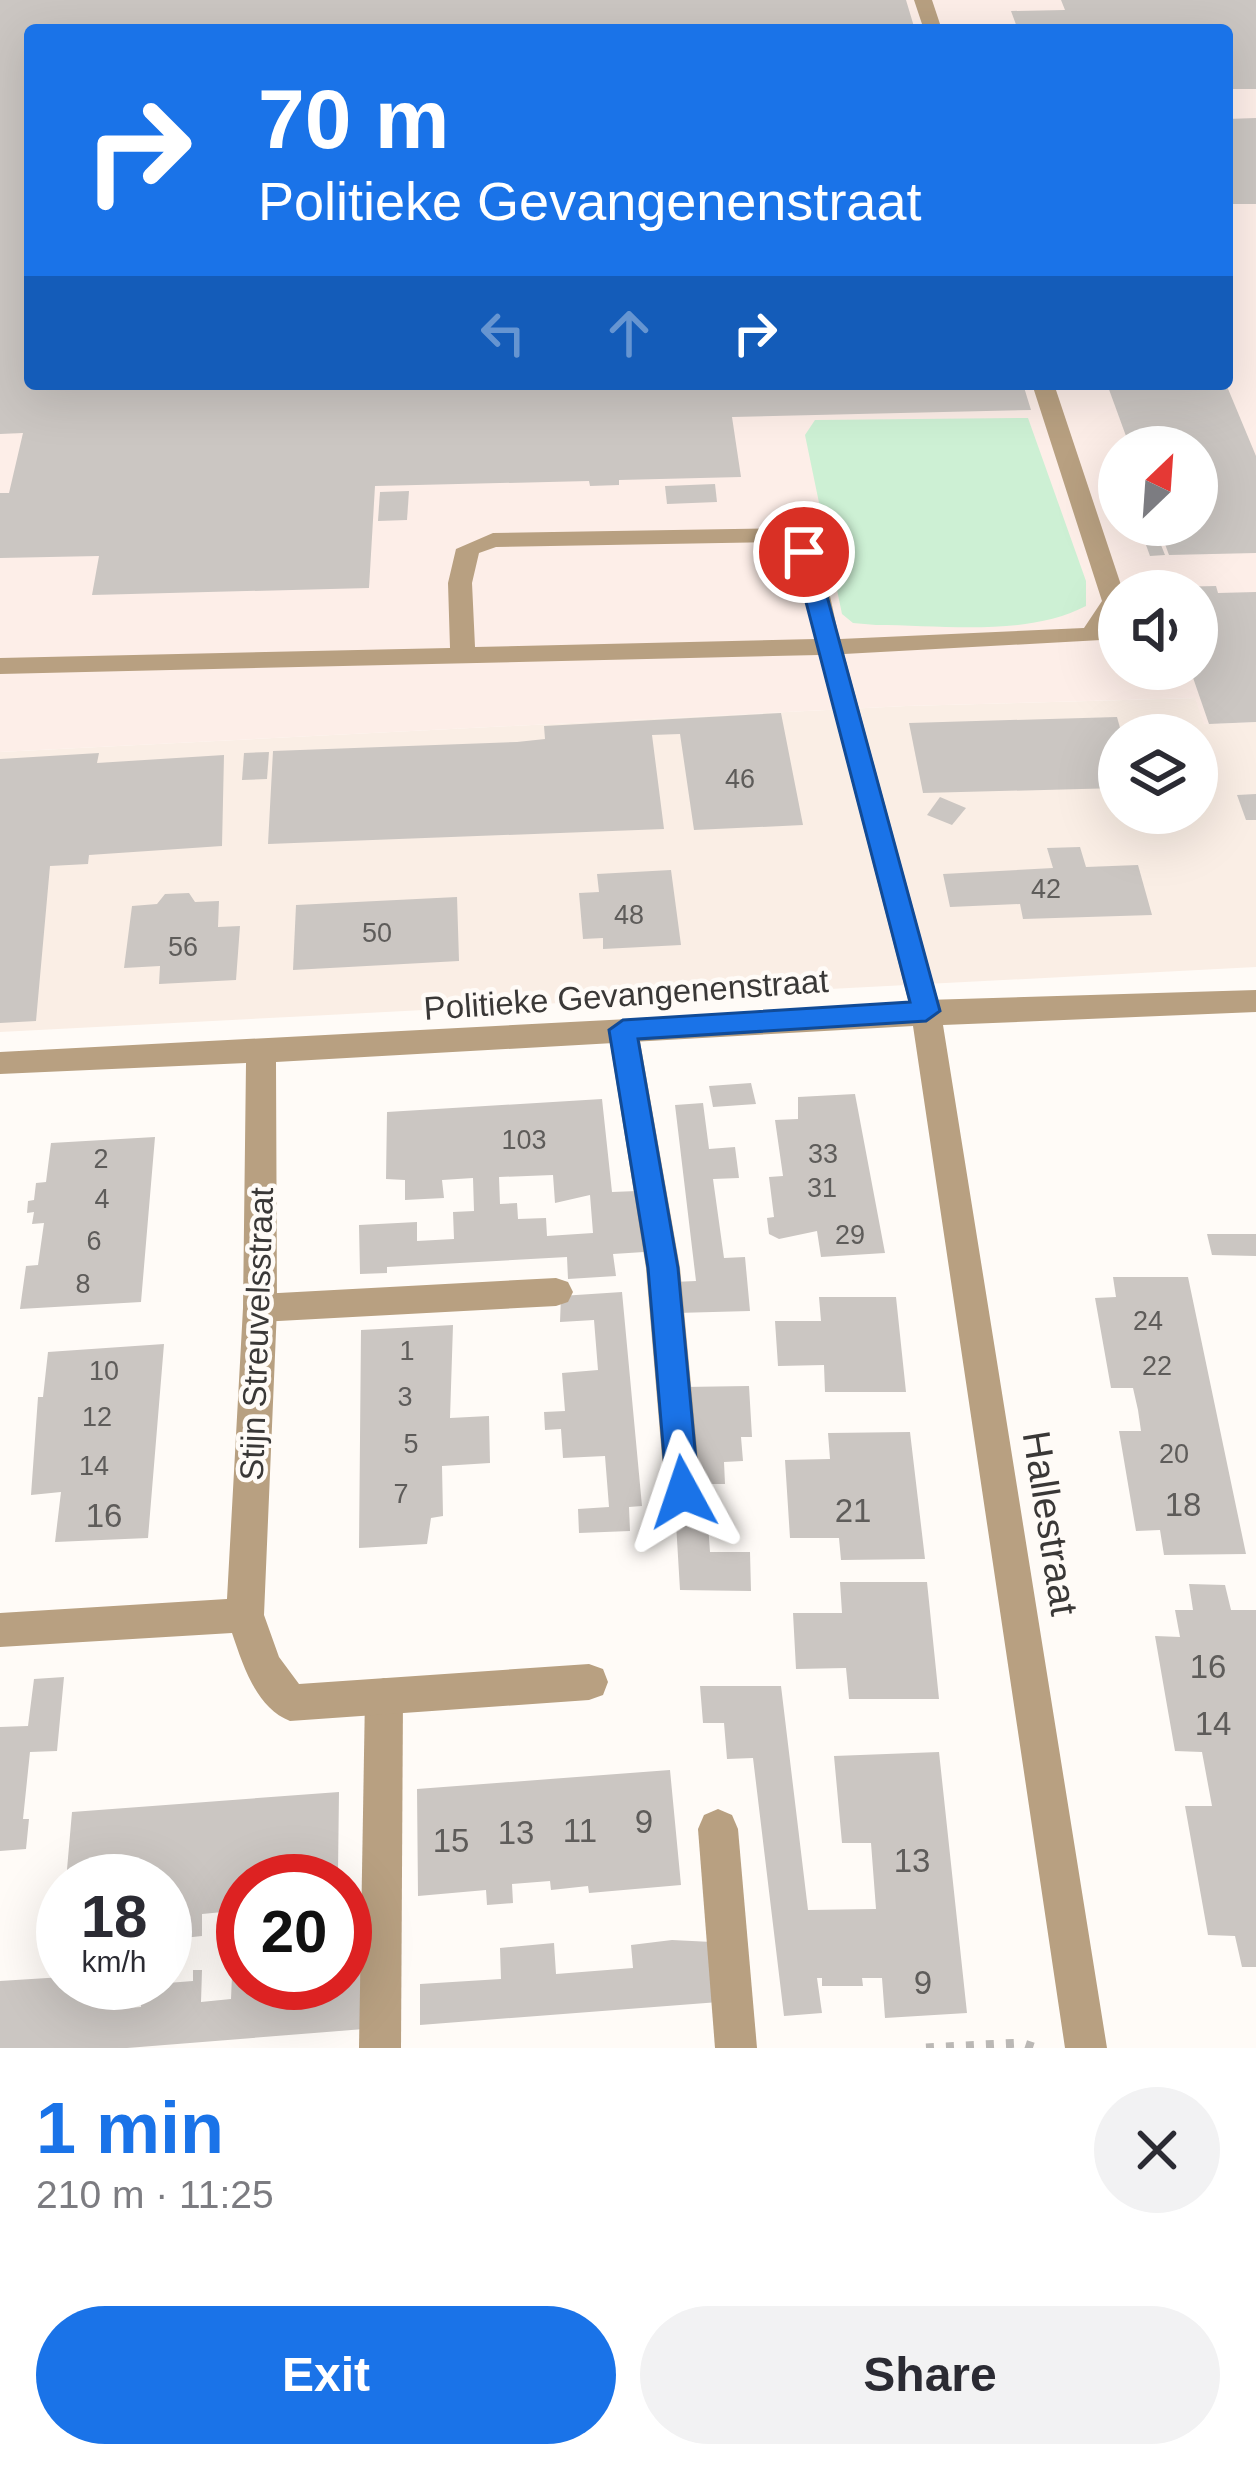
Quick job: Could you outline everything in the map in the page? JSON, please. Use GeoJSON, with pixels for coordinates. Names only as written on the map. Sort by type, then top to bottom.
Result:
{"type":"FeatureCollection","features":[{"type":"Feature","properties":{"kind":"street"},"geometry":{"type":"LineString","coordinates":[[0,667],[826,647],[1092,635],[1114,602],[1045,390]]}},
{"type":"Feature","properties":{"kind":"street","name":"Hallestraat"},"geometry":{"type":"LineString","coordinates":[[463,656],[460,583],[468,548],[494,540],[787,535],[804,552],[926,1011],[1086,2048]]}},
{"type":"Feature","properties":{"kind":"street","name":"Politieke Gevangenenstraat"},"geometry":{"type":"LineString","coordinates":[[0,1063],[262,1053],[926,1011],[1256,1001]]}},
{"type":"Feature","properties":{"kind":"street"},"geometry":{"type":"LineString","coordinates":[[623,1030],[663,1268],[683,1492]]}},
{"type":"Feature","properties":{"kind":"street","name":"Stijn Streuvelsstraat"},"geometry":{"type":"LineString","coordinates":[[262,1053],[260,1308],[245,1615],[263,1667],[290,1703],[589,1682]]}},
{"type":"Feature","properties":{"kind":"street"},"geometry":{"type":"LineString","coordinates":[[260,1308],[556,1292]]}},
{"type":"Feature","properties":{"kind":"street"},"geometry":{"type":"LineString","coordinates":[[0,1630],[245,1615]]}},
{"type":"Feature","properties":{"kind":"street"},"geometry":{"type":"LineString","coordinates":[[380,2048],[384,1696]]}},
{"type":"Feature","properties":{"kind":"street"},"geometry":{"type":"LineString","coordinates":[[718,1829],[736,2048]]}},
{"type":"Feature","properties":{"kind":"path"},"geometry":{"type":"LineString","coordinates":[[926,2048],[1021,2043],[1036,2048]]}},
{"type":"Feature","properties":{"kind":"shaded area"},"geometry":{"type":"Polygon","coordinates":[[[0,0],[1256,0],[1256,722],[1218,723],[1218,714],[1201,714],[1195,698],[906,706],[0,752],[0,0]]]}},
{"type":"Feature","properties":{"kind":"shaded area"},"geometry":{"type":"Polygon","coordinates":[[[1196,698],[1202,714],[1098,714],[1098,834],[1218,834],[1218,723],[1256,722],[1256,967],[0,1032],[0,752],[906,706],[1196,698]]]}},
{"type":"Feature","properties":{"kind":"green space"},"geometry":{"type":"Polygon","coordinates":[[[1028,418],[1086,581],[1086,606],[1037,622],[984,627],[853,623],[842,614],[805,435],[815,420],[1028,418]]]}},
{"type":"Feature","properties":{"kind":"building"},"geometry":{"type":"Polygon","coordinates":[[[0,0],[906,0],[913,24],[24,24],[24,390],[1025,390],[1031,410],[732,417],[741,477],[619,480],[619,485],[590,486],[589,481],[375,486],[369,588],[92,595],[99,556],[0,558],[0,493],[9,493],[23,433],[0,434],[0,0]]]}},
{"type":"Feature","properties":{"kind":"building"},"geometry":{"type":"Polygon","coordinates":[[[1061,0],[1256,0],[1256,89],[1233,89],[1233,24],[1016,24],[1011,11],[1065,10],[1061,0]]]}},
{"type":"Feature","properties":{"kind":"building"},"geometry":{"type":"Polygon","coordinates":[[[1256,118],[1256,204],[1233,204],[1233,119],[1256,118]]]}},
{"type":"Feature","properties":{"kind":"building"},"geometry":{"type":"Polygon","coordinates":[[[1109,390],[1228,390],[1256,456],[1256,553],[1169,555],[1166,546],[1218,546],[1218,426],[1122,426],[1109,390]]]}},
{"type":"Feature","properties":{"kind":"building"},"geometry":{"type":"Polygon","coordinates":[[[715,484],[717,502],[667,504],[665,486],[715,484]]]}},
{"type":"Feature","properties":{"kind":"building"},"geometry":{"type":"Polygon","coordinates":[[[409,491],[407,520],[378,521],[380,492],[409,491]]]}},
{"type":"Feature","properties":{"kind":"building"},"geometry":{"type":"Polygon","coordinates":[[[1146,546],[1161,546],[1165,555],[1150,556],[1146,546]]]}},
{"type":"Feature","properties":{"kind":"building"},"geometry":{"type":"Polygon","coordinates":[[[1256,592],[1256,722],[1218,724],[1218,714],[1206,714],[1197,690],[1218,690],[1218,593],[1256,592]]]}},
{"type":"Feature","properties":{"kind":"building"},"geometry":{"type":"Polygon","coordinates":[[[781,713],[803,825],[694,830],[680,734],[652,735],[664,829],[268,844],[273,751],[517,742],[545,739],[544,726],[781,713]]]}},
{"type":"Feature","properties":{"kind":"building"},"geometry":{"type":"Polygon","coordinates":[[[1098,718],[1098,789],[923,793],[909,723],[1098,718]]]}},
{"type":"Feature","properties":{"kind":"building"},"geometry":{"type":"Polygon","coordinates":[[[269,752],[267,779],[242,780],[244,753],[269,752]]]}},
{"type":"Feature","properties":{"kind":"building"},"geometry":{"type":"Polygon","coordinates":[[[99,753],[97,763],[224,755],[222,846],[89,855],[88,864],[50,866],[36,1021],[0,1023],[0,759],[99,753]]]}},
{"type":"Feature","properties":{"kind":"building"},"geometry":{"type":"Polygon","coordinates":[[[1256,794],[1256,820],[1246,820],[1237,795],[1256,794]]]}},
{"type":"Feature","properties":{"kind":"building"},"geometry":{"type":"Polygon","coordinates":[[[940,797],[966,808],[952,825],[927,815],[940,797]]]}},
{"type":"Feature","properties":{"kind":"building"},"geometry":{"type":"Polygon","coordinates":[[[1080,847],[1086,867],[1138,865],[1152,915],[1023,919],[1020,904],[950,907],[943,874],[1053,868],[1047,848],[1080,847]]]}},
{"type":"Feature","properties":{"kind":"building"},"geometry":{"type":"Polygon","coordinates":[[[671,870],[681,945],[603,949],[603,938],[583,939],[579,893],[599,892],[597,874],[671,870]]]}},
{"type":"Feature","properties":{"kind":"building"},"geometry":{"type":"Polygon","coordinates":[[[189,893],[195,902],[219,901],[218,927],[240,926],[236,980],[159,984],[160,966],[124,968],[132,906],[157,904],[165,894],[189,893]]]}},
{"type":"Feature","properties":{"kind":"building"},"geometry":{"type":"Polygon","coordinates":[[[457,897],[459,961],[293,970],[296,905],[457,897]]]}},
{"type":"Feature","properties":{"kind":"building"},"geometry":{"type":"Polygon","coordinates":[[[751,1083],[756,1104],[713,1107],[709,1086],[751,1083]]]}},
{"type":"Feature","properties":{"kind":"building"},"geometry":{"type":"Polygon","coordinates":[[[855,1094],[885,1253],[821,1257],[817,1231],[779,1239],[769,1234],[767,1218],[774,1217],[769,1177],[783,1176],[775,1120],[798,1119],[798,1097],[855,1094]]]}},
{"type":"Feature","properties":{"kind":"building"},"geometry":{"type":"Polygon","coordinates":[[[602,1099],[612,1192],[637,1191],[644,1252],[613,1254],[616,1276],[568,1279],[567,1257],[387,1267],[387,1273],[360,1274],[359,1225],[417,1222],[417,1241],[454,1239],[453,1212],[474,1211],[473,1178],[442,1180],[444,1198],[405,1200],[405,1180],[386,1179],[387,1112],[602,1099]],[[553,1175],[499,1177],[500,1204],[517,1203],[518,1219],[546,1218],[547,1236],[593,1233],[590,1195],[555,1203],[553,1175]]]}},
{"type":"Feature","properties":{"kind":"building"},"geometry":{"type":"Polygon","coordinates":[[[703,1103],[709,1149],[735,1147],[739,1178],[713,1179],[724,1258],[745,1257],[750,1311],[676,1313],[673,1282],[696,1281],[675,1105],[703,1103]]]}},
{"type":"Feature","properties":{"kind":"building"},"geometry":{"type":"Polygon","coordinates":[[[155,1137],[141,1302],[20,1309],[26,1266],[38,1265],[44,1223],[32,1224],[34,1212],[27,1213],[28,1201],[34,1200],[36,1183],[46,1182],[51,1143],[155,1137]]]}},
{"type":"Feature","properties":{"kind":"building"},"geometry":{"type":"Polygon","coordinates":[[[1207,1234],[1256,1234],[1256,1256],[1212,1255],[1207,1234]]]}},
{"type":"Feature","properties":{"kind":"building"},"geometry":{"type":"Polygon","coordinates":[[[1113,1277],[1188,1277],[1246,1554],[1164,1555],[1160,1530],[1136,1531],[1119,1431],[1141,1431],[1138,1410],[1133,1388],[1111,1388],[1095,1298],[1116,1297],[1113,1277]]]}},
{"type":"Feature","properties":{"kind":"building"},"geometry":{"type":"Polygon","coordinates":[[[622,1292],[642,1506],[629,1507],[630,1531],[579,1533],[578,1509],[609,1507],[605,1456],[563,1458],[561,1429],[545,1430],[544,1412],[565,1411],[562,1373],[598,1370],[594,1320],[560,1322],[561,1296],[622,1292]]]}},
{"type":"Feature","properties":{"kind":"building"},"geometry":{"type":"Polygon","coordinates":[[[819,1297],[896,1297],[906,1392],[825,1392],[824,1365],[778,1366],[775,1321],[821,1321],[819,1297]]]}},
{"type":"Feature","properties":{"kind":"building"},"geometry":{"type":"Polygon","coordinates":[[[453,1325],[450,1418],[489,1416],[490,1463],[442,1466],[443,1516],[431,1518],[427,1544],[359,1548],[361,1330],[453,1325]]]}},
{"type":"Feature","properties":{"kind":"building"},"geometry":{"type":"Polygon","coordinates":[[[164,1344],[148,1538],[55,1542],[61,1492],[31,1495],[38,1397],[43,1397],[48,1352],[164,1344]]]}},
{"type":"Feature","properties":{"kind":"building"},"geometry":{"type":"Polygon","coordinates":[[[749,1386],[752,1437],[741,1437],[743,1461],[724,1462],[725,1484],[694,1484],[683,1387],[749,1386]]]}},
{"type":"Feature","properties":{"kind":"building"},"geometry":{"type":"Polygon","coordinates":[[[910,1432],[925,1559],[841,1560],[839,1538],[790,1538],[785,1460],[830,1459],[828,1433],[910,1432]]]}},
{"type":"Feature","properties":{"kind":"building"},"geometry":{"type":"Polygon","coordinates":[[[682,1517],[700,1517],[700,1524],[708,1524],[710,1552],[750,1552],[751,1591],[680,1590],[676,1523],[682,1523],[682,1517]]]}},
{"type":"Feature","properties":{"kind":"building"},"geometry":{"type":"Polygon","coordinates":[[[840,1582],[927,1582],[939,1699],[849,1699],[846,1668],[796,1669],[793,1613],[842,1613],[840,1582]]]}},
{"type":"Feature","properties":{"kind":"building"},"geometry":{"type":"Polygon","coordinates":[[[1189,1584],[1225,1585],[1231,1610],[1256,1610],[1256,1967],[1242,1967],[1235,1936],[1208,1935],[1185,1806],[1212,1806],[1202,1752],[1175,1751],[1165,1694],[1155,1636],[1180,1637],[1175,1610],[1193,1610],[1189,1584]]]}},
{"type":"Feature","properties":{"kind":"building"},"geometry":{"type":"Polygon","coordinates":[[[64,1677],[57,1751],[30,1752],[23,1819],[29,1819],[26,1849],[0,1851],[0,1727],[28,1726],[34,1679],[64,1677]]]}},
{"type":"Feature","properties":{"kind":"building"},"geometry":{"type":"Polygon","coordinates":[[[700,1686],[781,1686],[808,1910],[876,1909],[871,1843],[842,1843],[834,1756],[939,1752],[967,2013],[885,2018],[882,1978],[862,1978],[863,1986],[822,1986],[822,1978],[817,1978],[822,2013],[784,2016],[753,1758],[727,1759],[724,1723],[703,1723],[700,1686]]]}},
{"type":"Feature","properties":{"kind":"building"},"geometry":{"type":"Polygon","coordinates":[[[670,1770],[681,1885],[589,1893],[588,1886],[551,1890],[550,1881],[512,1884],[513,1903],[487,1905],[486,1890],[418,1896],[417,1789],[670,1770]]]}},
{"type":"Feature","properties":{"kind":"building"},"geometry":{"type":"Polygon","coordinates":[[[339,1792],[338,1854],[216,1854],[216,1913],[202,1914],[202,1936],[192,1937],[192,1854],[68,1854],[72,1812],[339,1792]]]}},
{"type":"Feature","properties":{"kind":"building"},"geometry":{"type":"Polygon","coordinates":[[[712,1942],[719,2002],[420,2025],[420,1984],[501,1979],[500,1948],[554,1943],[556,1974],[633,1968],[631,1945],[712,1942]]]}},
{"type":"Feature","properties":{"kind":"building"},"geometry":{"type":"Polygon","coordinates":[[[193,1970],[202,1970],[201,2002],[216,2000],[216,2010],[363,2010],[364,2029],[127,2048],[0,2048],[0,1981],[36,1979],[36,2010],[192,2010],[193,1970]]]}},
{"type":"Feature","properties":{"kind":"route"},"geometry":{"type":"LineString","coordinates":[[683,1492],[663,1268],[623,1030],[926,1011],[804,552]]}}]}
